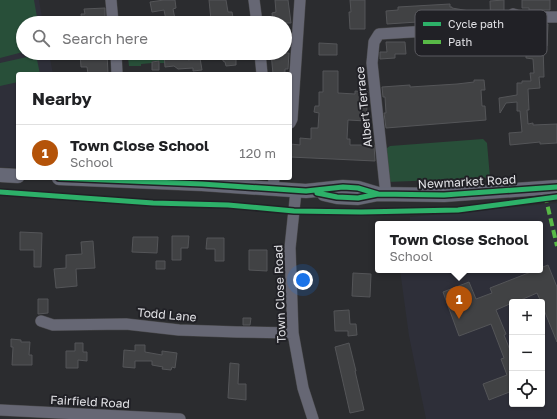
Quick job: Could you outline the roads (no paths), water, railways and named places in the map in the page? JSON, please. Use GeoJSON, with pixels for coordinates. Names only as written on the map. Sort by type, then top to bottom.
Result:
{"type":"FeatureCollection","features":[{"type":"Feature","properties":{"kind":"main road"},"geometry":{"type":"LineString","coordinates":[[0,175],[16,176]]}},
{"type":"Feature","properties":{"kind":"main road","name":"Newmarket Road"},"geometry":{"type":"LineString","coordinates":[[126,180],[202,184],[273,184],[300,191],[343,187],[358,188],[382,195],[444,194],[557,187]]}},
{"type":"Feature","properties":{"kind":"street"},"geometry":{"type":"LineString","coordinates":[[111,0],[112,16]]}},
{"type":"Feature","properties":{"kind":"street"},"geometry":{"type":"LineString","coordinates":[[254,0],[256,16]]}},
{"type":"Feature","properties":{"kind":"street"},"geometry":{"type":"LineString","coordinates":[[292,119],[300,0]]}},
{"type":"Feature","properties":{"kind":"street","name":"Albert Terrace"},"geometry":{"type":"LineString","coordinates":[[382,195],[372,63],[374,42],[379,34],[415,32]]}},
{"type":"Feature","properties":{"kind":"street"},"geometry":{"type":"LineString","coordinates":[[116,60],[117,72]]}},
{"type":"Feature","properties":{"kind":"street"},"geometry":{"type":"LineString","coordinates":[[261,60],[262,72]]}},
{"type":"Feature","properties":{"kind":"street","name":"Town Close Road"},"geometry":{"type":"LineString","coordinates":[[300,191],[290,248],[293,333],[303,388],[313,419]]}},
{"type":"Feature","properties":{"kind":"street","name":"Todd Lane"},"geometry":{"type":"LineString","coordinates":[[40,321],[52,325],[126,324],[186,330],[293,333]]}},
{"type":"Feature","properties":{"kind":"street","name":"Fairfield Road"},"geometry":{"type":"LineString","coordinates":[[0,410],[180,419]]}},
{"type":"Feature","properties":{"kind":"place","name":"Town Close School"},"geometry":{"type":"Point","coordinates":[459,319]}}]}
